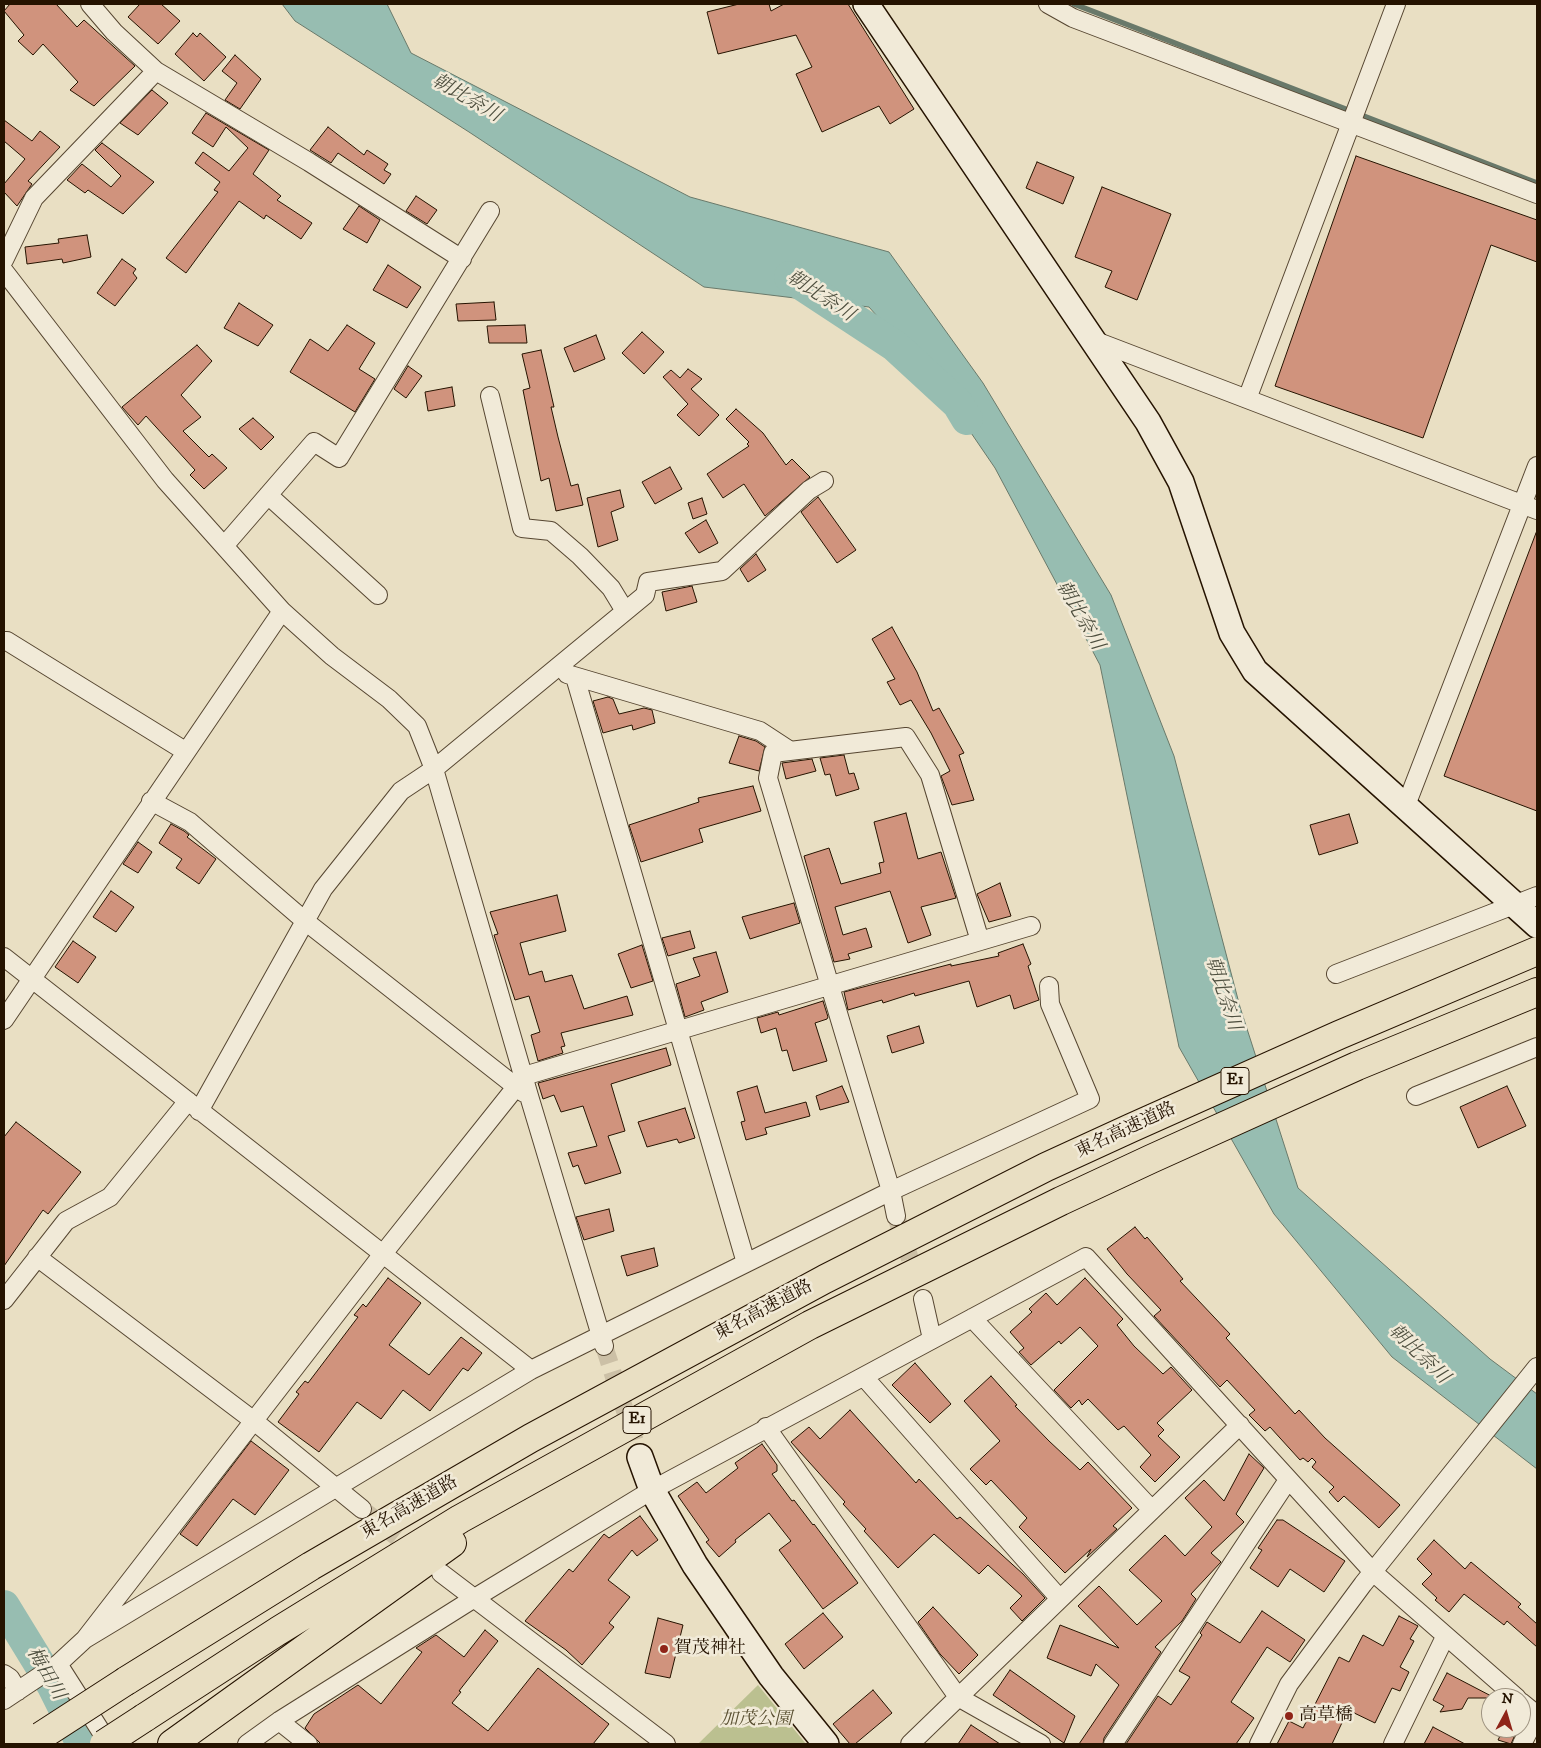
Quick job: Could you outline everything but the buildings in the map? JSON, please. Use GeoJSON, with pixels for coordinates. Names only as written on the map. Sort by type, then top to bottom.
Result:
{"type":"FeatureCollection","features":[{"type":"Feature","properties":{"kind":"highway","name":"東名高速道路"},"geometry":{"type":"LineString","coordinates":[[35,1740],[311,1566],[531,1438],[825,1279],[1046,1167],[1339,1035],[1537,951]]}},
{"type":"Feature","properties":{"kind":"highway","name":"東名高速道路"},"geometry":{"type":"LineString","coordinates":[[104,1744],[278,1631],[452,1524],[574,1454],[810,1325],[1052,1205],[1151,1159],[1357,1066],[1537,992]]}},
{"type":"Feature","properties":{"kind":"highway"},"geometry":{"type":"LineString","coordinates":[[172,1744],[358,1612],[574,1454]]}},
{"type":"Feature","properties":{"kind":"street"},"geometry":{"type":"LineString","coordinates":[[90,4],[114,32],[156,71],[309,162],[462,259]]}},
{"type":"Feature","properties":{"kind":"street"},"geometry":{"type":"LineString","coordinates":[[866,4],[1148,422],[1182,482],[1232,633],[1255,671],[1537,925]]}},
{"type":"Feature","properties":{"kind":"street"},"geometry":{"type":"LineString","coordinates":[[1048,4],[1073,18],[1537,194]]}},
{"type":"Feature","properties":{"kind":"street"},"geometry":{"type":"LineString","coordinates":[[1247,399],[1396,4]]}},
{"type":"Feature","properties":{"kind":"street"},"geometry":{"type":"LineString","coordinates":[[4,260],[34,198],[156,71]]}},
{"type":"Feature","properties":{"kind":"street"},"geometry":{"type":"LineString","coordinates":[[224,546],[314,442],[339,458],[490,211]]}},
{"type":"Feature","properties":{"kind":"street"},"geometry":{"type":"LineString","coordinates":[[4,271],[164,480],[282,611],[332,656],[389,699],[417,726],[434,769],[523,1086],[602,1341]]}},
{"type":"Feature","properties":{"kind":"street"},"geometry":{"type":"LineString","coordinates":[[1093,340],[1530,507]]}},
{"type":"Feature","properties":{"kind":"street"},"geometry":{"type":"LineString","coordinates":[[490,396],[522,528],[551,531],[580,556],[611,588],[625,611]]}},
{"type":"Feature","properties":{"kind":"street"},"geometry":{"type":"LineString","coordinates":[[1405,808],[1530,507],[1537,466]]}},
{"type":"Feature","properties":{"kind":"street"},"geometry":{"type":"LineString","coordinates":[[4,1300],[66,1221],[110,1197],[193,1106],[323,889],[401,791],[434,769],[645,595],[648,582],[722,571],[809,490],[824,481]]}},
{"type":"Feature","properties":{"kind":"street"},"geometry":{"type":"LineString","coordinates":[[268,495],[378,595]]}},
{"type":"Feature","properties":{"kind":"street"},"geometry":{"type":"LineString","coordinates":[[4,1020],[151,801],[282,611]]}},
{"type":"Feature","properties":{"kind":"street"},"geometry":{"type":"LineString","coordinates":[[4,641],[7,641],[185,751]]}},
{"type":"Feature","properties":{"kind":"street"},"geometry":{"type":"LineString","coordinates":[[554,670],[760,731],[789,750]]}},
{"type":"Feature","properties":{"kind":"street"},"geometry":{"type":"LineString","coordinates":[[575,676],[746,1263]]}},
{"type":"Feature","properties":{"kind":"street"},"geometry":{"type":"LineString","coordinates":[[896,1216],[891,1191],[768,778],[773,753],[906,737],[930,775],[980,941]]}},
{"type":"Feature","properties":{"kind":"street"},"geometry":{"type":"LineString","coordinates":[[151,801],[190,822],[305,921],[523,1086]]}},
{"type":"Feature","properties":{"kind":"street"},"geometry":{"type":"LineString","coordinates":[[1336,974],[1537,896]]}},
{"type":"Feature","properties":{"kind":"street"},"geometry":{"type":"LineString","coordinates":[[4,1674],[10,1678],[18,1692],[58,1664],[85,1639],[382,1256],[523,1086],[678,1031],[1031,926]]}},
{"type":"Feature","properties":{"kind":"street"},"geometry":{"type":"LineString","coordinates":[[4,957],[382,1256],[530,1370]]}},
{"type":"Feature","properties":{"kind":"street"},"geometry":{"type":"LineString","coordinates":[[85,1639],[530,1370],[602,1341],[746,1263],[891,1191],[1090,1099],[1050,1004],[1049,986]]}},
{"type":"Feature","properties":{"kind":"street"},"geometry":{"type":"LineString","coordinates":[[1416,1096],[1537,1046]]}},
{"type":"Feature","properties":{"kind":"street"},"geometry":{"type":"LineString","coordinates":[[37,1257],[254,1421],[362,1509]]}},
{"type":"Feature","properties":{"kind":"street"},"geometry":{"type":"LineString","coordinates":[[247,1744],[279,1721],[473,1599],[652,1490],[1086,1257],[1373,1572],[1505,1688]]}},
{"type":"Feature","properties":{"kind":"street"},"geometry":{"type":"LineString","coordinates":[[923,1299],[932,1339]]}},
{"type":"Feature","properties":{"kind":"street"},"geometry":{"type":"LineString","coordinates":[[972,1318],[1152,1510]]}},
{"type":"Feature","properties":{"kind":"street"},"geometry":{"type":"LineString","coordinates":[[1259,1744],[1289,1684],[1373,1572],[1537,1367]]}},
{"type":"Feature","properties":{"kind":"street"},"geometry":{"type":"LineString","coordinates":[[864,1377],[1060,1599]]}},
{"type":"Feature","properties":{"kind":"street"},"geometry":{"type":"LineString","coordinates":[[910,1744],[1240,1425]]}},
{"type":"Feature","properties":{"kind":"street"},"geometry":{"type":"LineString","coordinates":[[766,1428],[958,1697],[1041,1744]]}},
{"type":"Feature","properties":{"kind":"street"},"geometry":{"type":"LineString","coordinates":[[640,1457],[652,1490],[695,1565],[771,1676],[826,1744]]}},
{"type":"Feature","properties":{"kind":"street"},"geometry":{"type":"LineString","coordinates":[[1113,1744],[1288,1480]]}},
{"type":"Feature","properties":{"kind":"street"},"geometry":{"type":"LineString","coordinates":[[441,1573],[666,1744]]}},
{"type":"Feature","properties":{"kind":"street"},"geometry":{"type":"LineString","coordinates":[[1393,1744],[1445,1637]]}},
{"type":"Feature","properties":{"kind":"street"},"geometry":{"type":"LineString","coordinates":[[58,1664],[109,1744]]}},
{"type":"Feature","properties":{"kind":"street"},"geometry":{"type":"LineString","coordinates":[[1531,1710],[1537,1715],[1531,1727]]}},
{"type":"Feature","properties":{"kind":"street"},"geometry":{"type":"LineString","coordinates":[[279,1721],[308,1744]]}},
{"type":"Feature","properties":{"kind":"green space","name":"加茂公園"},"geometry":{"type":"Polygon","coordinates":[[[758,1685],[806,1744],[698,1744],[758,1685]]]}},
{"type":"Feature","properties":{"kind":"water"},"geometry":{"type":"Polygon","coordinates":[[[282,4],[387,4],[411,53],[690,197],[889,252],[983,383],[1111,595],[1174,756],[1240,1007],[1298,1188],[1490,1359],[1537,1394],[1537,1469],[1392,1357],[1274,1214],[1179,1047],[1100,665],[995,468],[939,386],[869,307],[704,287],[469,132],[295,21],[282,4]]]}},
{"type":"Feature","properties":{"kind":"waterway"},"geometry":{"type":"LineString","coordinates":[[1074,4],[1537,183]]}},
{"type":"Feature","properties":{"kind":"waterway","name":"朝比奈川"},"geometry":{"type":"LineString","coordinates":[[790,277],[895,346],[958,404],[967,419]]}},
{"type":"Feature","properties":{"kind":"waterway","name":"梅田川"},"geometry":{"type":"LineString","coordinates":[[4,1606],[53,1686],[82,1744]]}},
{"type":"Feature","properties":{"kind":"tunnel"},"geometry":{"type":"LineString","coordinates":[[896,1216],[923,1299]]}},
{"type":"Feature","properties":{"kind":"tunnel"},"geometry":{"type":"LineString","coordinates":[[604,1346],[640,1457]]}},
{"type":"Feature","properties":{"kind":"tunnel"},"geometry":{"type":"LineString","coordinates":[[362,1509],[418,1554]]}},
{"type":"Feature","properties":{"kind":"place","name":"賀茂神社"},"geometry":{"type":"Point","coordinates":[664,1649]}},
{"type":"Feature","properties":{"kind":"place","name":"高草橋"},"geometry":{"type":"Point","coordinates":[1289,1716]}}]}
